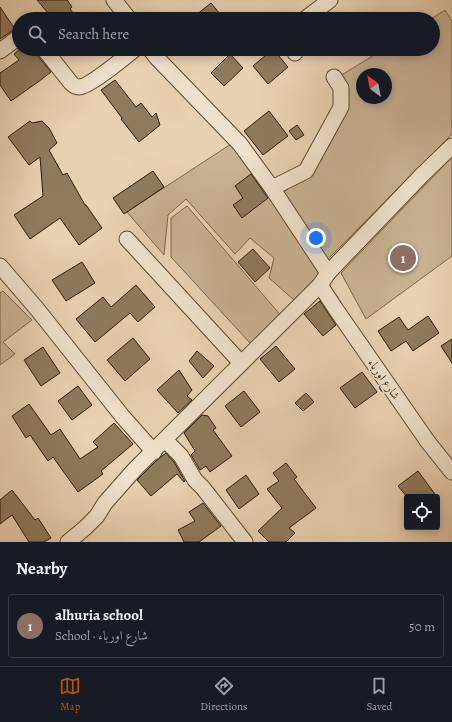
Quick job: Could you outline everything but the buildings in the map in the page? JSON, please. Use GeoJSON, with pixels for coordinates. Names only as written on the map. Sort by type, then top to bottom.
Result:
{"type":"FeatureCollection","features":[{"type":"Feature","properties":{"kind":"street"},"geometry":{"type":"LineString","coordinates":[[114,0],[123,12]]}},
{"type":"Feature","properties":{"kind":"street"},"geometry":{"type":"LineString","coordinates":[[314,12],[330,0]]}},
{"type":"Feature","properties":{"kind":"street"},"geometry":{"type":"LineString","coordinates":[[0,51],[12,42]]}},
{"type":"Feature","properties":{"kind":"street"},"geometry":{"type":"LineString","coordinates":[[49,56],[70,83],[79,87],[91,82],[126,56]]}},
{"type":"Feature","properties":{"kind":"street","name":"شارع اورباء"},"geometry":{"type":"LineString","coordinates":[[155,56],[240,144],[272,188],[324,279],[334,308],[452,472]]}},
{"type":"Feature","properties":{"kind":"street"},"geometry":{"type":"LineString","coordinates":[[272,188],[306,171],[341,107],[341,88],[334,77]]}},
{"type":"Feature","properties":{"kind":"street"},"geometry":{"type":"LineString","coordinates":[[68,542],[93,520],[114,492],[136,468],[154,452],[324,279],[422,175],[452,146]]}},
{"type":"Feature","properties":{"kind":"street"},"geometry":{"type":"LineString","coordinates":[[127,239],[241,363]]}},
{"type":"Feature","properties":{"kind":"street"},"geometry":{"type":"LineString","coordinates":[[0,266],[37,309],[123,417],[154,452]]}},
{"type":"Feature","properties":{"kind":"street"},"geometry":{"type":"LineString","coordinates":[[165,440],[181,456],[195,480],[203,488],[245,542]]}},
{"type":"Feature","properties":{"kind":"shaded area"},"geometry":{"type":"Polygon","coordinates":[[[445,10],[452,21],[452,134],[324,263],[280,196],[322,159],[321,153],[347,108],[340,76],[373,56],[440,56],[440,13],[445,10]]]}},
{"type":"Feature","properties":{"kind":"shaded area"},"geometry":{"type":"Polygon","coordinates":[[[231,144],[323,272],[294,300],[269,278],[274,258],[250,238],[235,254],[186,199],[168,215],[164,255],[127,212],[231,144]]]}},
{"type":"Feature","properties":{"kind":"shaded area"},"geometry":{"type":"Polygon","coordinates":[[[452,157],[452,256],[366,319],[341,273],[452,157]]]}},
{"type":"Feature","properties":{"kind":"shaded area"},"geometry":{"type":"Polygon","coordinates":[[[187,206],[283,318],[250,343],[171,257],[171,218],[187,206]]]}},
{"type":"Feature","properties":{"kind":"shaded area"},"geometry":{"type":"Polygon","coordinates":[[[3,291],[32,320],[3,342],[15,354],[0,365],[0,293],[3,291]]]}},
{"type":"Feature","properties":{"kind":"place","name":"alhuria school"},"geometry":{"type":"Point","coordinates":[403,258]}}]}
